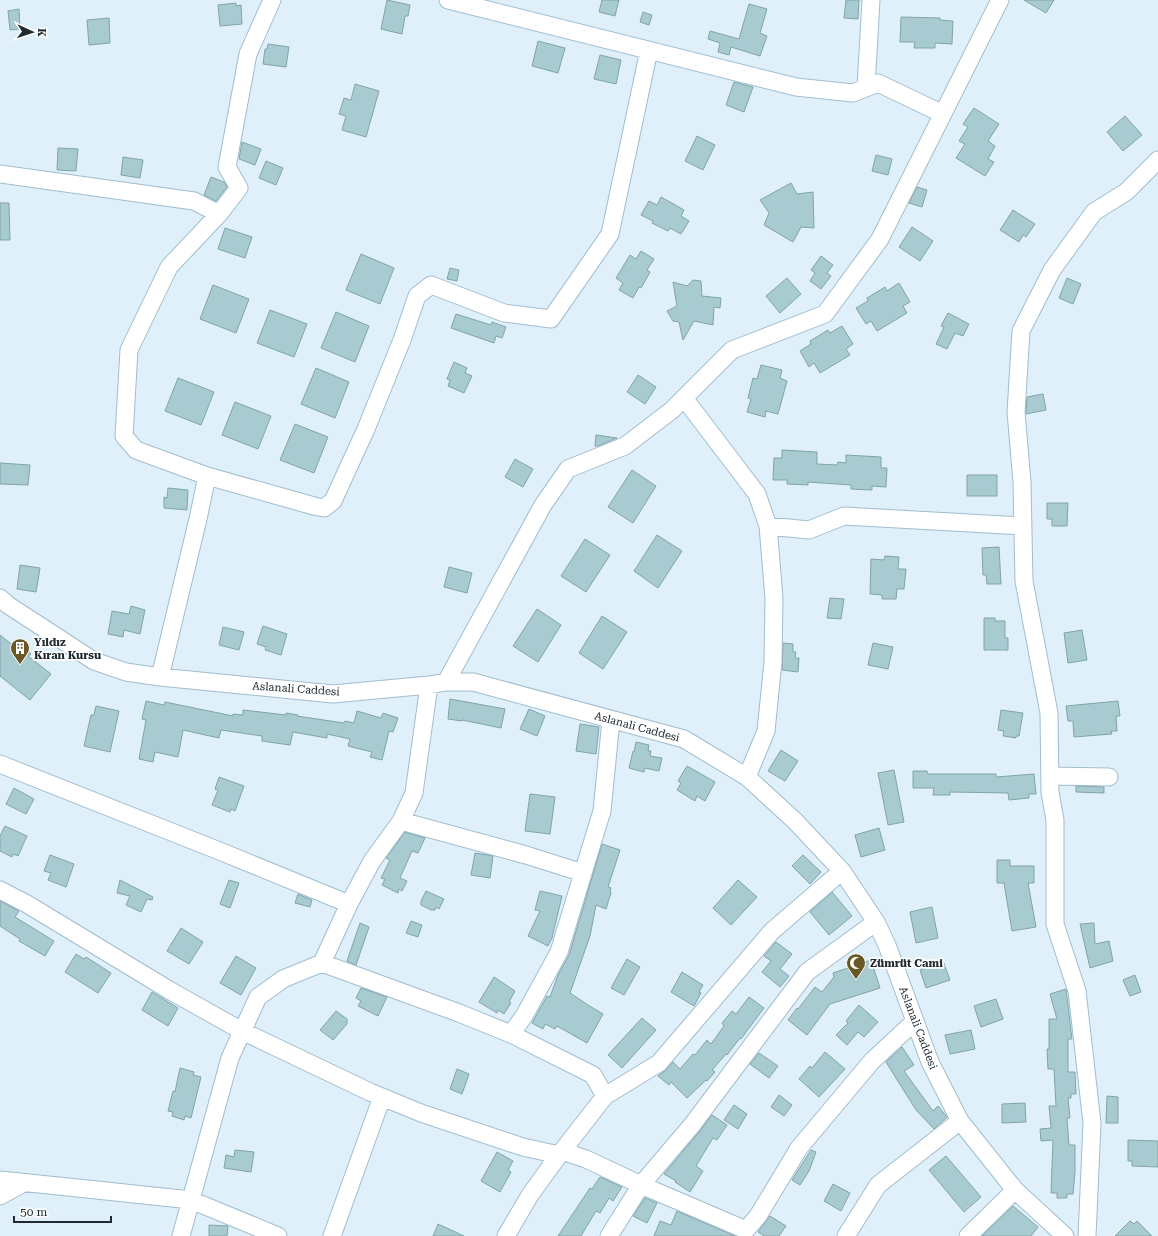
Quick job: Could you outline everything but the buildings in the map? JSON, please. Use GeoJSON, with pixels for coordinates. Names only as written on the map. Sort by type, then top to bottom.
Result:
{"type":"FeatureCollection","features":[{"type":"Feature","properties":{"kind":"street"},"geometry":{"type":"LineString","coordinates":[[272,0],[248,54],[227,167],[239,188],[219,214],[169,267],[129,350],[124,436],[136,450],[207,476],[324,508],[333,501],[369,422],[402,340],[417,296],[431,285],[504,313],[552,319],[610,234],[649,50]]}},
{"type":"Feature","properties":{"kind":"street"},"geometry":{"type":"LineString","coordinates":[[448,0],[796,87],[853,93],[878,83],[943,114]]}},
{"type":"Feature","properties":{"kind":"street"},"geometry":{"type":"LineString","coordinates":[[866,88],[872,0]]}},
{"type":"Feature","properties":{"kind":"street"},"geometry":{"type":"LineString","coordinates":[[446,682],[543,504],[568,469],[625,446],[672,410],[732,350],[825,314],[880,239],[1000,0]]}},
{"type":"Feature","properties":{"kind":"street"},"geometry":{"type":"LineString","coordinates":[[1087,1236],[1092,1123],[1077,991],[1055,924],[1055,820],[1050,792],[1049,713],[1024,581],[1022,482],[1016,412],[1021,331],[1052,270],[1094,212],[1126,192],[1158,160]]}},
{"type":"Feature","properties":{"kind":"street"},"geometry":{"type":"LineString","coordinates":[[0,174],[194,201],[219,214]]}},
{"type":"Feature","properties":{"kind":"street"},"geometry":{"type":"LineString","coordinates":[[684,398],[757,494],[768,526],[774,598],[772,662],[766,731],[747,777]]}},
{"type":"Feature","properties":{"kind":"street"},"geometry":{"type":"LineString","coordinates":[[160,677],[198,520],[207,476]]}},
{"type":"Feature","properties":{"kind":"street"},"geometry":{"type":"LineString","coordinates":[[768,526],[809,530],[844,516],[1023,526]]}},
{"type":"Feature","properties":{"kind":"street","name":"Aslanali Caddesi"},"geometry":{"type":"LineString","coordinates":[[0,598],[8,605],[94,661],[126,672],[160,677],[333,694],[446,682],[473,682],[684,739],[747,777],[795,821],[842,871],[876,922],[887,945],[930,1062],[960,1121],[1015,1190],[1065,1236]]}},
{"type":"Feature","properties":{"kind":"street"},"geometry":{"type":"LineString","coordinates":[[322,963],[349,904],[372,861],[401,821],[414,793],[429,685]]}},
{"type":"Feature","properties":{"kind":"street"},"geometry":{"type":"LineString","coordinates":[[511,1034],[524,1016],[559,952],[602,811],[611,720]]}},
{"type":"Feature","properties":{"kind":"street"},"geometry":{"type":"LineString","coordinates":[[0,764],[349,904]]}},
{"type":"Feature","properties":{"kind":"street"},"geometry":{"type":"LineString","coordinates":[[1050,776],[1109,777]]}},
{"type":"Feature","properties":{"kind":"street"},"geometry":{"type":"LineString","coordinates":[[401,821],[526,855],[583,873]]}},
{"type":"Feature","properties":{"kind":"street"},"geometry":{"type":"LineString","coordinates":[[506,1236],[530,1195],[605,1096],[659,1063],[772,931],[842,871]]}},
{"type":"Feature","properties":{"kind":"street"},"geometry":{"type":"LineString","coordinates":[[0,890],[27,904],[169,990],[242,1031],[382,1097],[421,1113],[523,1147],[561,1153],[586,1159],[745,1233],[758,1216],[799,1148],[872,1061],[914,1021]]}},
{"type":"Feature","properties":{"kind":"street"},"geometry":{"type":"LineString","coordinates":[[609,1236],[641,1185],[692,1125],[807,972],[876,922]]}},
{"type":"Feature","properties":{"kind":"street"},"geometry":{"type":"LineString","coordinates":[[181,1236],[230,1058],[258,997],[283,979],[322,963],[459,1013],[511,1034],[593,1075],[605,1096]]}},
{"type":"Feature","properties":{"kind":"street"},"geometry":{"type":"LineString","coordinates":[[332,1236],[382,1097]]}},
{"type":"Feature","properties":{"kind":"street"},"geometry":{"type":"LineString","coordinates":[[846,1236],[878,1185],[960,1121]]}},
{"type":"Feature","properties":{"kind":"street"},"geometry":{"type":"LineString","coordinates":[[0,1180],[191,1200],[278,1236]]}},
{"type":"Feature","properties":{"kind":"street"},"geometry":{"type":"LineString","coordinates":[[0,1196],[24,1183]]}},
{"type":"Feature","properties":{"kind":"street"},"geometry":{"type":"LineString","coordinates":[[968,1236],[1015,1190]]}},
{"type":"Feature","properties":{"kind":"place","name":"Yıldız Kıran Kursu"},"geometry":{"type":"Point","coordinates":[20,665]}},
{"type":"Feature","properties":{"kind":"place","name":"Zümrüt Cami"},"geometry":{"type":"Point","coordinates":[856,980]}}]}
